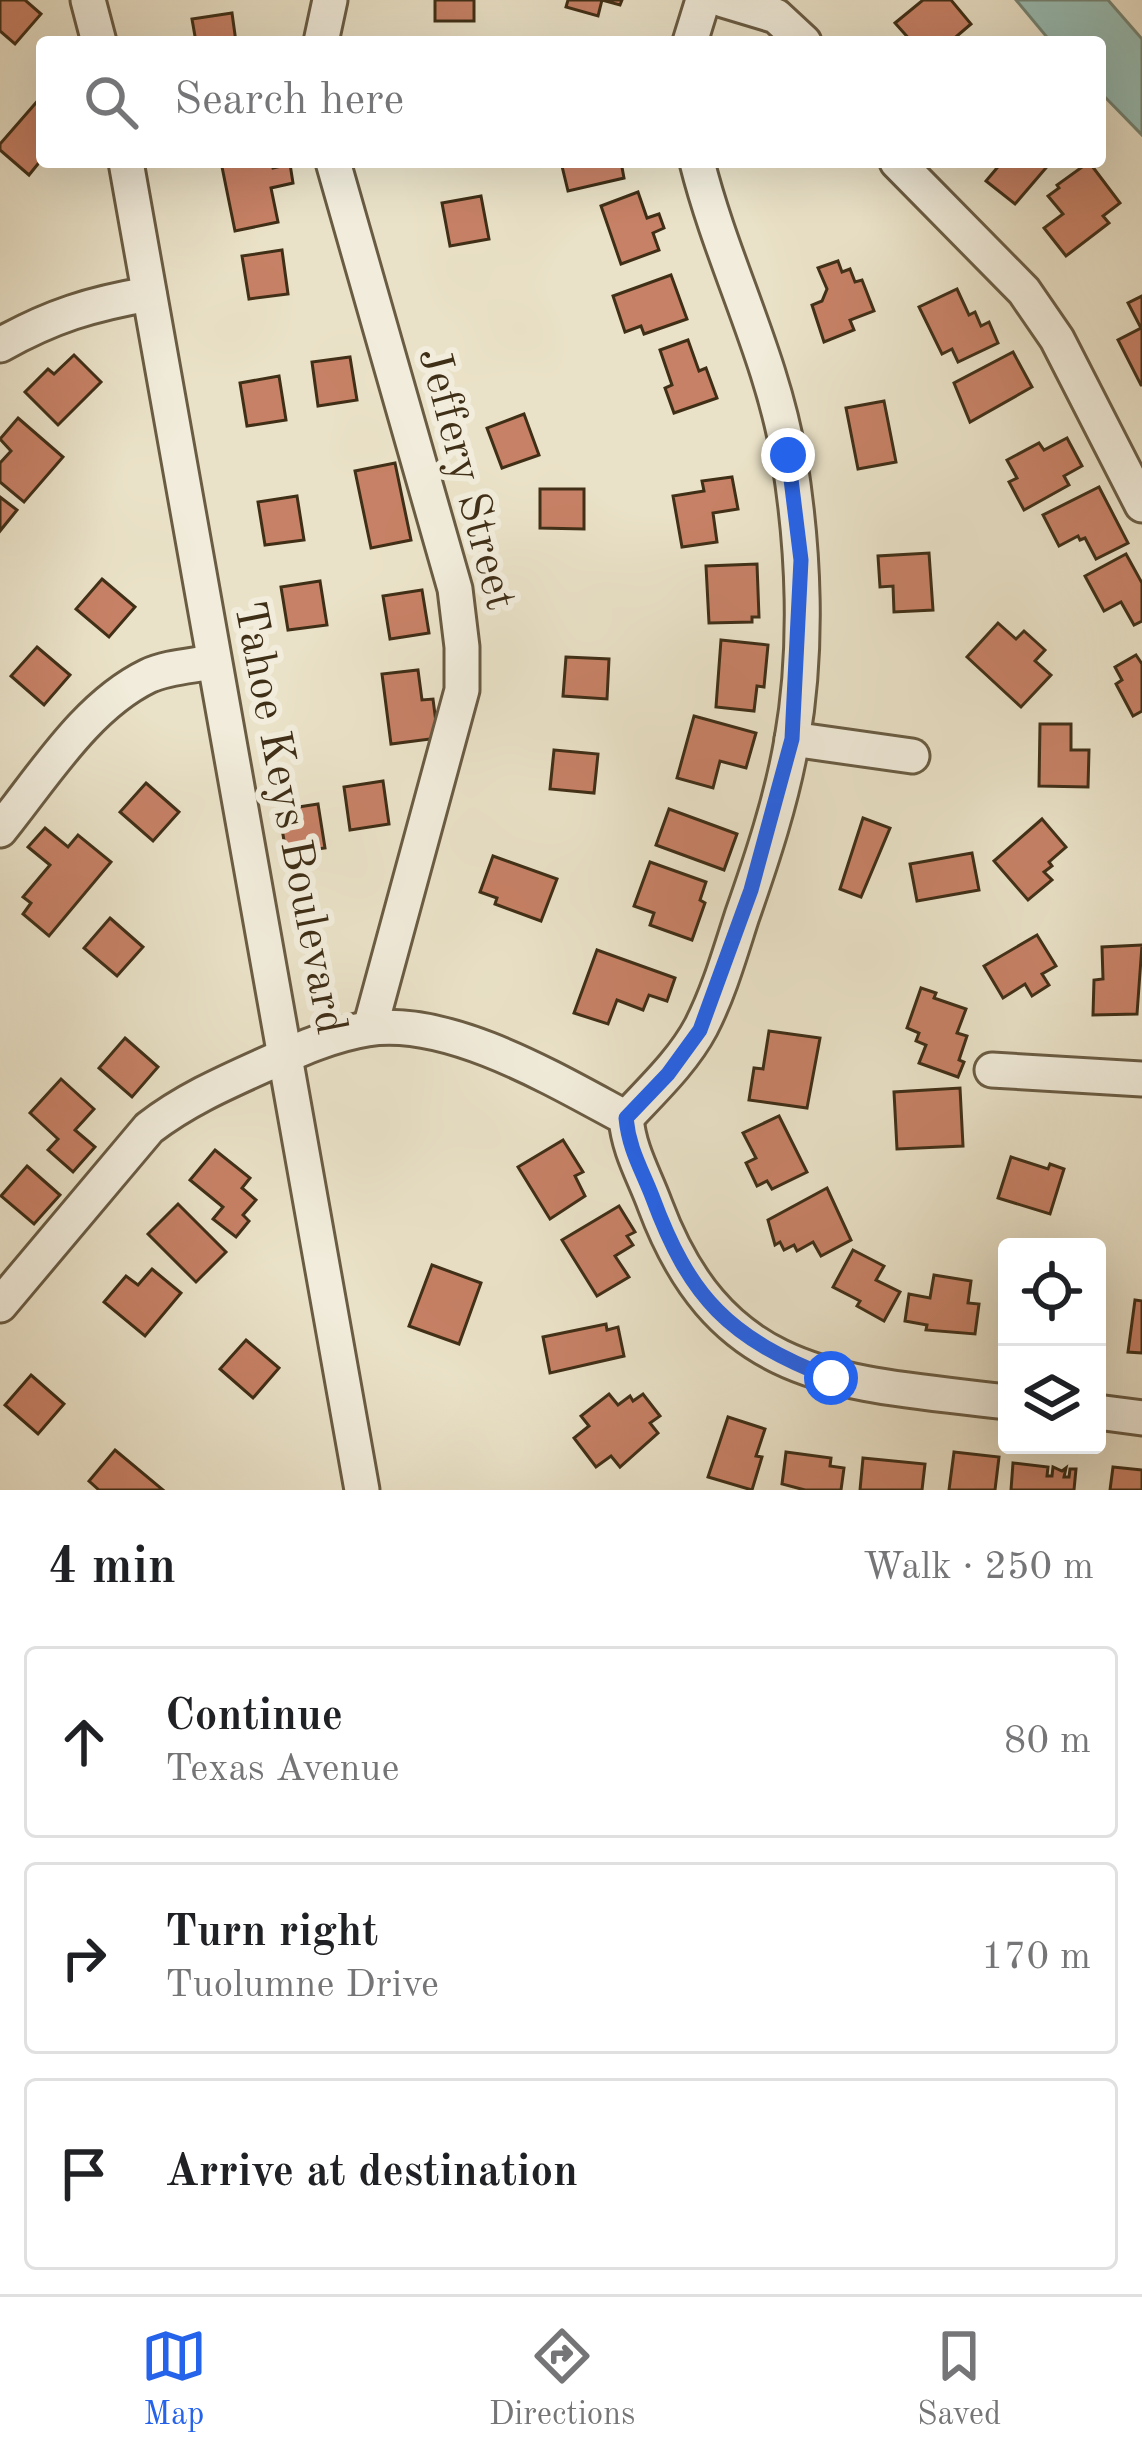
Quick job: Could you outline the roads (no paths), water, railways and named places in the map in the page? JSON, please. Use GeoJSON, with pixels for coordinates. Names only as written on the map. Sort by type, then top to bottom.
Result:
{"type":"FeatureCollection","features":[{"type":"Feature","properties":{"kind":"street"},"geometry":{"type":"LineString","coordinates":[[88,0],[97,36]]}},
{"type":"Feature","properties":{"kind":"street"},"geometry":{"type":"LineString","coordinates":[[323,36],[330,0]]}},
{"type":"Feature","properties":{"kind":"street"},"geometry":{"type":"LineString","coordinates":[[692,36],[703,0]]}},
{"type":"Feature","properties":{"kind":"street"},"geometry":{"type":"LineString","coordinates":[[723,0],[776,16],[798,36]]}},
{"type":"Feature","properties":{"kind":"street","name":"Tahoe Keys Boulevard"},"geometry":{"type":"LineString","coordinates":[[127,168],[362,1490]]}},
{"type":"Feature","properties":{"kind":"street","name":"Jeffery Street"},"geometry":{"type":"LineString","coordinates":[[335,168],[455,589],[462,647],[462,690],[370,1028]]}},
{"type":"Feature","properties":{"kind":"street"},"geometry":{"type":"LineString","coordinates":[[699,168],[767,372],[788,455],[801,560],[792,739],[751,890],[700,1030],[668,1074],[626,1118],[629,1149],[686,1275],[736,1330],[782,1359],[831,1378],[998,1401]]}},
{"type":"Feature","properties":{"kind":"street"},"geometry":{"type":"LineString","coordinates":[[903,168],[1024,291],[1057,339],[1142,505]]}},
{"type":"Feature","properties":{"kind":"street"},"geometry":{"type":"LineString","coordinates":[[0,345],[85,305],[149,294]]}},
{"type":"Feature","properties":{"kind":"street"},"geometry":{"type":"LineString","coordinates":[[0,830],[79,733],[122,692],[153,674],[212,662]]}},
{"type":"Feature","properties":{"kind":"street"},"geometry":{"type":"LineString","coordinates":[[792,739],[912,756]]}},
{"type":"Feature","properties":{"kind":"street"},"geometry":{"type":"LineString","coordinates":[[0,1305],[149,1128],[178,1106],[316,1042],[370,1028],[414,1029],[515,1059],[626,1118]]}},
{"type":"Feature","properties":{"kind":"street"},"geometry":{"type":"LineString","coordinates":[[992,1070],[1142,1079]]}},
{"type":"Feature","properties":{"kind":"street"},"geometry":{"type":"LineString","coordinates":[[1106,1413],[1142,1418]]}},
{"type":"Feature","properties":{"kind":"water"},"geometry":{"type":"Polygon","coordinates":[[[1016,0],[1108,0],[1142,39],[1142,135],[1106,98],[1106,36],[1046,36],[1016,0]]]}}]}
